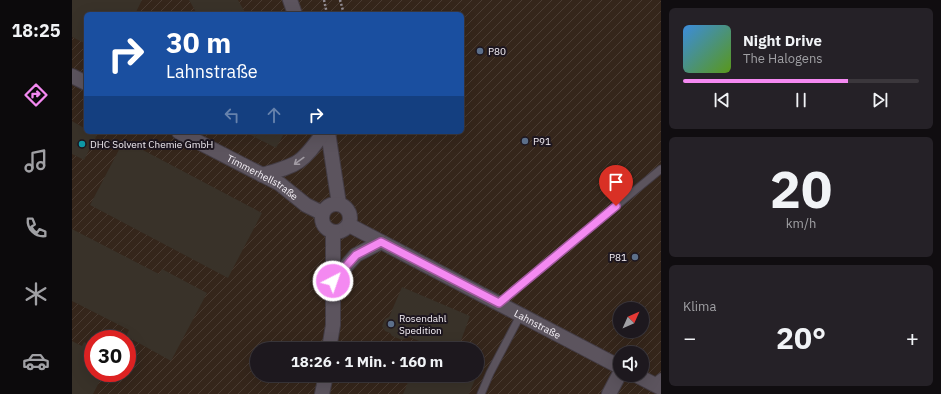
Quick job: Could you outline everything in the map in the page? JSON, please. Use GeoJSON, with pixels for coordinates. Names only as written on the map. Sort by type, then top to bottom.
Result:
{"type":"FeatureCollection","features":[{"type":"Feature","properties":{"kind":"street"},"geometry":{"type":"LineString","coordinates":[[290,0],[293,12]]}},
{"type":"Feature","properties":{"kind":"street"},"geometry":{"type":"LineString","coordinates":[[72,76],[84,82]]}},
{"type":"Feature","properties":{"kind":"street","name":"Timmerhellstraße"},"geometry":{"type":"LineString","coordinates":[[184,134],[280,184],[306,205],[322,213]]}},
{"type":"Feature","properties":{"kind":"street"},"geometry":{"type":"LineString","coordinates":[[262,175],[292,167],[308,155],[323,134]]}},
{"type":"Feature","properties":{"kind":"street"},"geometry":{"type":"LineString","coordinates":[[328,134],[339,204]]}},
{"type":"Feature","properties":{"kind":"street"},"geometry":{"type":"LineString","coordinates":[[332,204],[339,204],[345,207],[349,212],[349,225],[341,232],[333,233],[324,226],[321,220],[322,213],[326,207],[332,204]]}},
{"type":"Feature","properties":{"kind":"street","name":"Lahnstraße"},"geometry":{"type":"LineString","coordinates":[[349,225],[613,363]]}},
{"type":"Feature","properties":{"kind":"street"},"geometry":{"type":"LineString","coordinates":[[330,342],[332,325],[333,233]]}},
{"type":"Feature","properties":{"kind":"street"},"geometry":{"type":"LineString","coordinates":[[333,281],[356,255],[381,242]]}},
{"type":"Feature","properties":{"kind":"street"},"geometry":{"type":"LineString","coordinates":[[322,394],[325,382]]}},
{"type":"Feature","properties":{"kind":"street"},"geometry":{"type":"LineString","coordinates":[[609,394],[615,382]]}},
{"type":"Feature","properties":{"kind":"lane"},"geometry":{"type":"LineString","coordinates":[[499,303],[661,170]]}},
{"type":"Feature","properties":{"kind":"lane"},"geometry":{"type":"LineString","coordinates":[[481,394],[490,373],[521,314]]}},
{"type":"Feature","properties":{"kind":"path"},"geometry":{"type":"LineString","coordinates":[[324,0],[327,12]]}},
{"type":"Feature","properties":{"kind":"path"},"geometry":{"type":"LineString","coordinates":[[340,0],[343,12]]}},
{"type":"Feature","properties":{"kind":"shaded area"},"geometry":{"type":"Polygon","coordinates":[[[72,0],[661,0],[661,394],[72,394],[72,0]]]}},
{"type":"Feature","properties":{"kind":"building"},"geometry":{"type":"Polygon","coordinates":[[[72,0],[142,0],[136,12],[84,12],[84,43],[72,37],[72,0]]]}},
{"type":"Feature","properties":{"kind":"building"},"geometry":{"type":"Polygon","coordinates":[[[189,0],[238,0],[245,12],[196,12],[189,0]]]}},
{"type":"Feature","properties":{"kind":"building","name":"DHC Solvent Chemie GmbH"},"geometry":{"type":"Polygon","coordinates":[[[72,121],[84,128],[84,134],[97,135],[84,160],[72,154],[72,121]]]}},
{"type":"Feature","properties":{"kind":"building"},"geometry":{"type":"Polygon","coordinates":[[[249,134],[284,134],[276,148],[249,134]]]}},
{"type":"Feature","properties":{"kind":"building"},"geometry":{"type":"Polygon","coordinates":[[[124,140],[262,213],[228,278],[90,205],[124,140]]]}},
{"type":"Feature","properties":{"kind":"building"},"geometry":{"type":"Polygon","coordinates":[[[72,229],[159,274],[162,269],[207,293],[171,361],[136,342],[136,330],[129,330],[72,301],[72,229]]]}},
{"type":"Feature","properties":{"kind":"building"},"geometry":{"type":"Polygon","coordinates":[[[402,287],[470,316],[461,342],[422,342],[409,337],[402,340],[392,336],[390,333],[385,331],[382,326],[385,319],[389,317],[402,287]]]}},
{"type":"Feature","properties":{"kind":"building"},"geometry":{"type":"Polygon","coordinates":[[[72,341],[82,346],[84,342],[84,382],[99,382],[93,394],[72,394],[72,341]]]}},
{"type":"Feature","properties":{"kind":"building"},"geometry":{"type":"Polygon","coordinates":[[[408,382],[474,382],[469,394],[403,394],[408,382]]]}},
{"type":"Feature","properties":{"kind":"place","name":"P80"},"geometry":{"type":"Point","coordinates":[480,51]}},
{"type":"Feature","properties":{"kind":"place","name":"P91"},"geometry":{"type":"Point","coordinates":[525,141]}},
{"type":"Feature","properties":{"kind":"place","name":"DHC Solvent Chemie GmbH"},"geometry":{"type":"Point","coordinates":[82,144]}},
{"type":"Feature","properties":{"kind":"place","name":"P81"},"geometry":{"type":"Point","coordinates":[635,257]}},
{"type":"Feature","properties":{"kind":"place","name":"Rosendahl Spedition"},"geometry":{"type":"Point","coordinates":[391,324]}},
{"type":"Feature","properties":{"kind":"route"},"geometry":{"type":"LineString","coordinates":[[333,281],[356,255],[381,242],[499,303],[616,206]]}}]}
